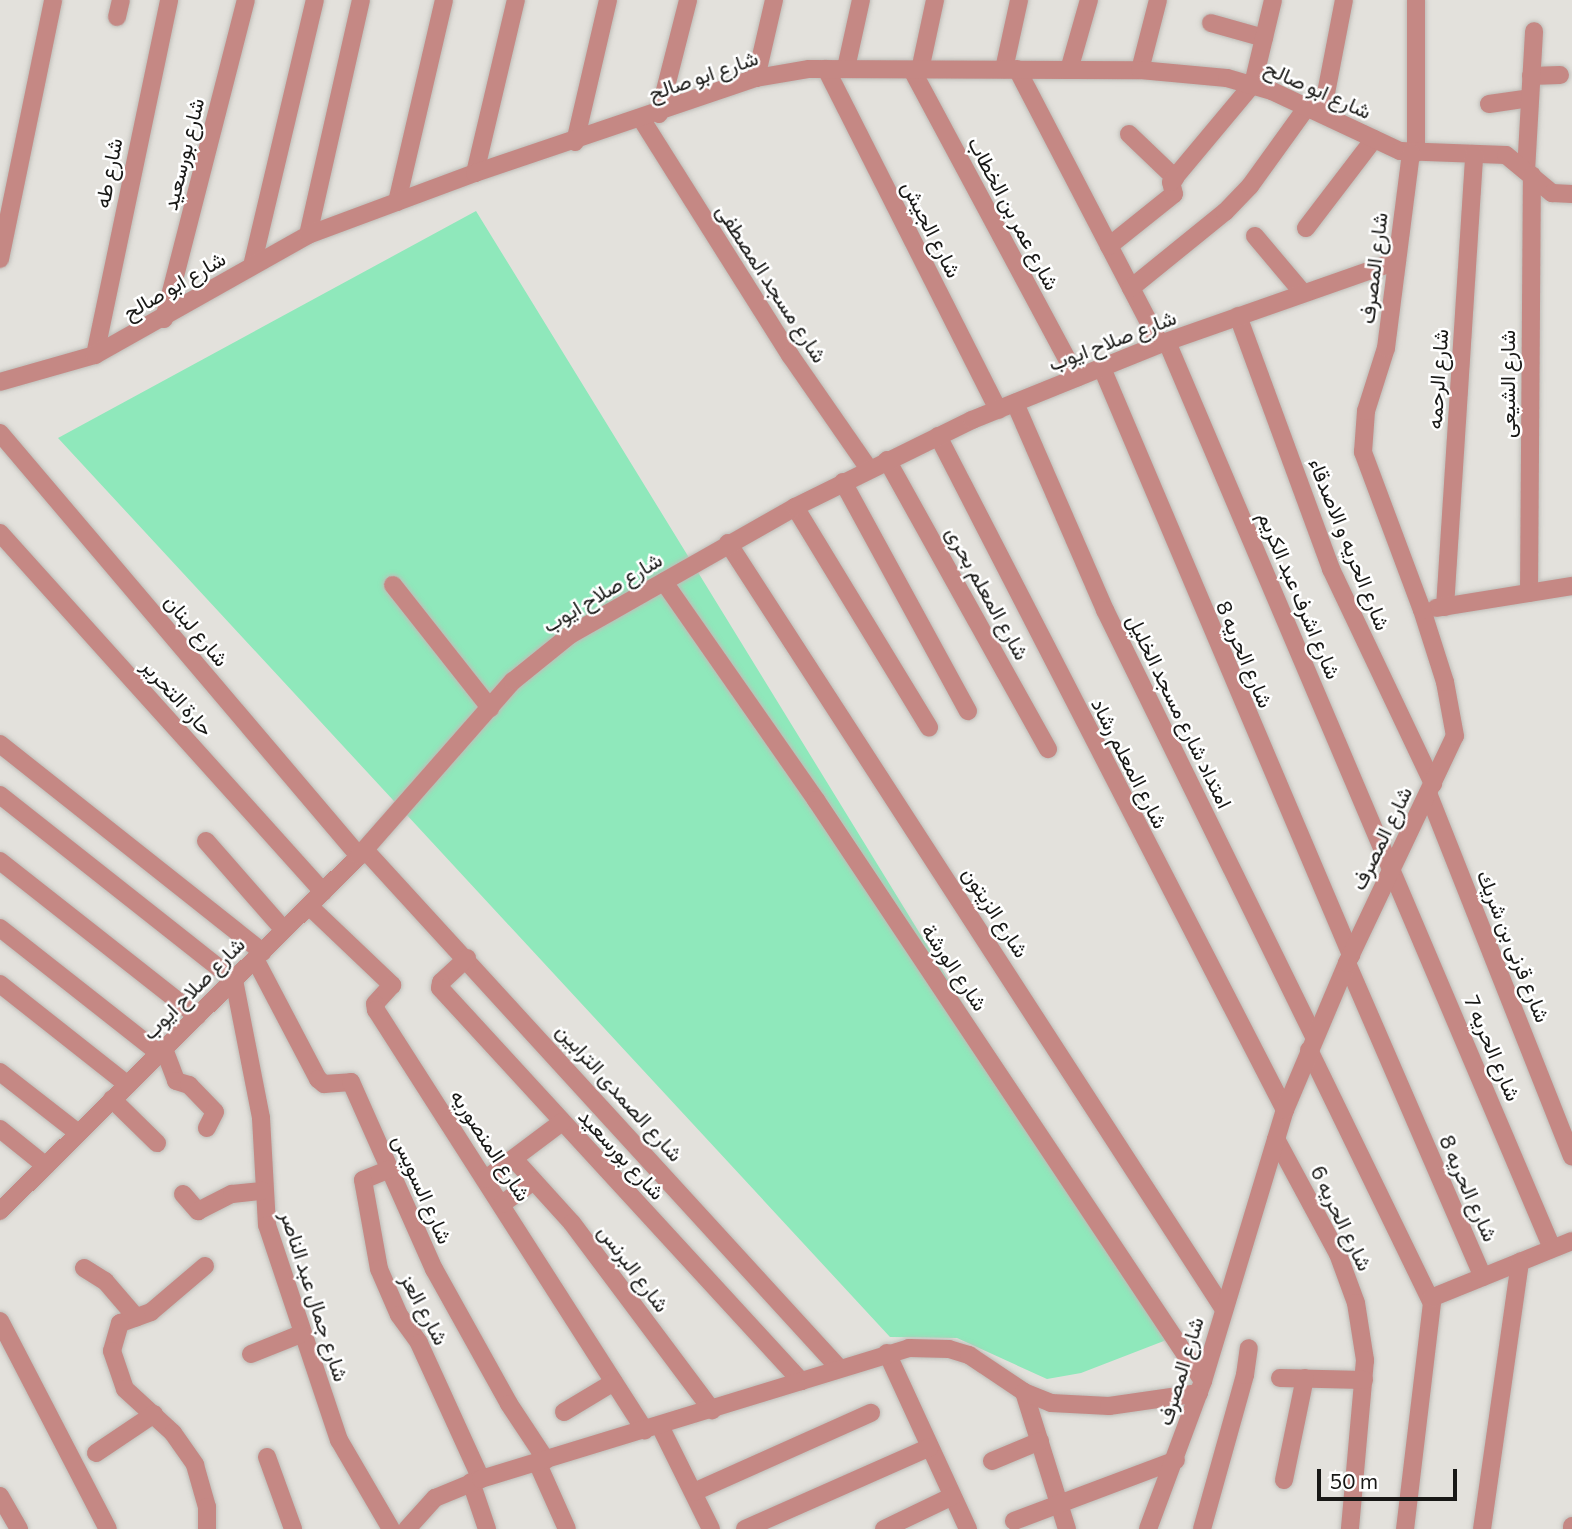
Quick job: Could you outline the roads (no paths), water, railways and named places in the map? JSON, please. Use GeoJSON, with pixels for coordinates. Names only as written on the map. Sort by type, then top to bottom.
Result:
{"type":"FeatureCollection","features":[{"type":"Feature","properties":{"kind":"street"},"geometry":{"type":"LineString","coordinates":[[0,259],[53,0]]}},
{"type":"Feature","properties":{"kind":"street","name":"شارع طه"},"geometry":{"type":"LineString","coordinates":[[95,355],[169,0]]}},
{"type":"Feature","properties":{"kind":"street","name":"شارع بورسعيد"},"geometry":{"type":"LineString","coordinates":[[164,319],[246,0]]}},
{"type":"Feature","properties":{"kind":"street"},"geometry":{"type":"LineString","coordinates":[[252,266],[315,0]]}},
{"type":"Feature","properties":{"kind":"street"},"geometry":{"type":"LineString","coordinates":[[308,235],[361,0]]}},
{"type":"Feature","properties":{"kind":"street"},"geometry":{"type":"LineString","coordinates":[[397,202],[444,0]]}},
{"type":"Feature","properties":{"kind":"street"},"geometry":{"type":"LineString","coordinates":[[475,173],[516,0]]}},
{"type":"Feature","properties":{"kind":"street"},"geometry":{"type":"LineString","coordinates":[[575,142],[608,0]]}},
{"type":"Feature","properties":{"kind":"street"},"geometry":{"type":"LineString","coordinates":[[650,117],[688,0]]}},
{"type":"Feature","properties":{"kind":"street"},"geometry":{"type":"LineString","coordinates":[[756,78],[774,0]]}},
{"type":"Feature","properties":{"kind":"street"},"geometry":{"type":"LineString","coordinates":[[846,68],[861,0]]}},
{"type":"Feature","properties":{"kind":"street"},"geometry":{"type":"LineString","coordinates":[[916,70],[934,0]]}},
{"type":"Feature","properties":{"kind":"street"},"geometry":{"type":"LineString","coordinates":[[1011,69],[1019,0]]}},
{"type":"Feature","properties":{"kind":"street"},"geometry":{"type":"LineString","coordinates":[[1069,69],[1089,0]]}},
{"type":"Feature","properties":{"kind":"street"},"geometry":{"type":"LineString","coordinates":[[1140,71],[1158,0]]}},
{"type":"Feature","properties":{"kind":"street"},"geometry":{"type":"LineString","coordinates":[[1109,246],[1173,195],[1170,184],[1253,84],[1273,0]]}},
{"type":"Feature","properties":{"kind":"street"},"geometry":{"type":"LineString","coordinates":[[1131,288],[1233,203],[1314,111],[1344,0]]}},
{"type":"Feature","properties":{"kind":"street","name":"شارع المصرف"},"geometry":{"type":"LineString","coordinates":[[1148,1529],[1176,1460],[1201,1387],[1285,1110],[1391,865],[1450,748],[1455,723],[1422,611],[1363,452],[1362,431],[1386,348],[1413,153],[1416,0]]}},
{"type":"Feature","properties":{"kind":"street"},"geometry":{"type":"LineString","coordinates":[[1211,23],[1264,38]]}},
{"type":"Feature","properties":{"kind":"street","name":"شارع الشيعى"},"geometry":{"type":"LineString","coordinates":[[1529,593],[1529,173],[1534,31]]}},
{"type":"Feature","properties":{"kind":"street","name":"شارع ابو صالح"},"geometry":{"type":"LineString","coordinates":[[0,382],[95,355],[164,319],[308,235],[475,173],[650,117],[756,78],[826,69],[1140,71],[1253,84],[1374,139],[1413,153],[1506,155],[1552,193],[1572,194]]}},
{"type":"Feature","properties":{"kind":"street","name":"شارع الجيش"},"geometry":{"type":"LineString","coordinates":[[826,69],[1006,406]]}},
{"type":"Feature","properties":{"kind":"street","name":"شارع اشرف عبد الكريم"},"geometry":{"type":"LineString","coordinates":[[1011,69],[1164,343],[1391,865]]}},
{"type":"Feature","properties":{"kind":"street","name":"شارع عمر بن الخطاب"},"geometry":{"type":"LineString","coordinates":[[916,70],[1077,378]]}},
{"type":"Feature","properties":{"kind":"street"},"geometry":{"type":"LineString","coordinates":[[1531,76],[1560,75]]}},
{"type":"Feature","properties":{"kind":"street"},"geometry":{"type":"LineString","coordinates":[[1489,104],[1530,98]]}},
{"type":"Feature","properties":{"kind":"street","name":"شارع مسجد المصطفى"},"geometry":{"type":"LineString","coordinates":[[650,117],[744,285],[869,469]]}},
{"type":"Feature","properties":{"kind":"street"},"geometry":{"type":"LineString","coordinates":[[1129,134],[1175,178]]}},
{"type":"Feature","properties":{"kind":"street"},"geometry":{"type":"LineString","coordinates":[[1307,228],[1374,139]]}},
{"type":"Feature","properties":{"kind":"street","name":"شارع الرحمه"},"geometry":{"type":"LineString","coordinates":[[1445,607],[1474,154]]}},
{"type":"Feature","properties":{"kind":"street"},"geometry":{"type":"LineString","coordinates":[[1255,236],[1303,293]]}},
{"type":"Feature","properties":{"kind":"street","name":"شارع صلاح ايوب"},"geometry":{"type":"LineString","coordinates":[[0,1211],[362,853],[540,656],[729,543],[843,482],[938,436],[1164,343],[1397,261]]}},
{"type":"Feature","properties":{"kind":"street","name":"شارع الحريه و الاصدقاء"},"geometry":{"type":"LineString","coordinates":[[1238,316],[1331,569],[1431,788]]}},
{"type":"Feature","properties":{"kind":"street","name":"شارع الحريه 8"},"geometry":{"type":"LineString","coordinates":[[1102,368],[1483,1277]]}},
{"type":"Feature","properties":{"kind":"street","name":"امتداد شارع مسجد الخليل"},"geometry":{"type":"LineString","coordinates":[[1006,406],[1312,1043],[1431,1298]]}},
{"type":"Feature","properties":{"kind":"street","name":"شارع لبنان"},"geometry":{"type":"LineString","coordinates":[[0,433],[362,853]]}},
{"type":"Feature","properties":{"kind":"street","name":"شارع المعلم رشاد"},"geometry":{"type":"LineString","coordinates":[[938,436],[1285,1110]]}},
{"type":"Feature","properties":{"kind":"street","name":"شارع المعلم بحرى"},"geometry":{"type":"LineString","coordinates":[[887,460],[1048,749]]}},
{"type":"Feature","properties":{"kind":"street"},"geometry":{"type":"LineString","coordinates":[[843,482],[968,711]]}},
{"type":"Feature","properties":{"kind":"street"},"geometry":{"type":"LineString","coordinates":[[795,507],[929,727]]}},
{"type":"Feature","properties":{"kind":"street","name":"حارة التحرير"},"geometry":{"type":"LineString","coordinates":[[0,533],[323,892]]}},
{"type":"Feature","properties":{"kind":"street","name":"شارع الزيتون"},"geometry":{"type":"LineString","coordinates":[[729,543],[1223,1308]]}},
{"type":"Feature","properties":{"kind":"street","name":"شارع الورشة"},"geometry":{"type":"LineString","coordinates":[[664,582],[816,800],[1201,1387]]}},
{"type":"Feature","properties":{"kind":"street"},"geometry":{"type":"LineString","coordinates":[[393,586],[491,708]]}},
{"type":"Feature","properties":{"kind":"street"},"geometry":{"type":"LineString","coordinates":[[1422,611],[1572,586]]}},
{"type":"Feature","properties":{"kind":"street"},"geometry":{"type":"LineString","coordinates":[[0,744],[258,956]]}},
{"type":"Feature","properties":{"kind":"street","name":"شارع قرنى بن شريك"},"geometry":{"type":"LineString","coordinates":[[1431,788],[1572,1156]]}},
{"type":"Feature","properties":{"kind":"street"},"geometry":{"type":"LineString","coordinates":[[0,795],[234,980]]}},
{"type":"Feature","properties":{"kind":"street"},"geometry":{"type":"LineString","coordinates":[[206,841],[284,930]]}},
{"type":"Feature","properties":{"kind":"street","name":"شارع الصمدى الترابين"},"geometry":{"type":"LineString","coordinates":[[362,853],[467,958],[839,1368]]}},
{"type":"Feature","properties":{"kind":"street"},"geometry":{"type":"LineString","coordinates":[[0,861],[197,1016]]}},
{"type":"Feature","properties":{"kind":"street","name":"شارع الحريه 7"},"geometry":{"type":"LineString","coordinates":[[1391,865],[1552,1248]]}},
{"type":"Feature","properties":{"kind":"street","name":"شارع المنصوريه"},"geometry":{"type":"LineString","coordinates":[[309,906],[390,982],[391,990],[374,1007],[614,1382],[653,1428],[694,1492],[711,1529]]}},
{"type":"Feature","properties":{"kind":"street"},"geometry":{"type":"LineString","coordinates":[[0,928],[161,1051],[176,1081],[189,1086],[215,1112],[207,1128]]}},
{"type":"Feature","properties":{"kind":"street","name":"شارع السويس"},"geometry":{"type":"LineString","coordinates":[[258,956],[318,1079],[324,1084],[351,1082],[452,1303],[541,1461],[567,1529]]}},
{"type":"Feature","properties":{"kind":"street","name":"شارع بورسعيد"},"geometry":{"type":"LineString","coordinates":[[467,958],[441,982],[440,988],[801,1381]]}},
{"type":"Feature","properties":{"kind":"street","name":"شارع جمال عبد الناصر"},"geometry":{"type":"LineString","coordinates":[[234,980],[261,1118],[262,1191],[267,1225],[301,1334],[339,1440],[391,1529]]}},
{"type":"Feature","properties":{"kind":"street"},"geometry":{"type":"LineString","coordinates":[[0,984],[128,1085]]}},
{"type":"Feature","properties":{"kind":"street"},"geometry":{"type":"LineString","coordinates":[[0,1072],[78,1133]]}},
{"type":"Feature","properties":{"kind":"street"},"geometry":{"type":"LineString","coordinates":[[112,1099],[157,1143]]}},
{"type":"Feature","properties":{"kind":"street"},"geometry":{"type":"LineString","coordinates":[[486,1179],[562,1122]]}},
{"type":"Feature","properties":{"kind":"street"},"geometry":{"type":"LineString","coordinates":[[0,1129],[46,1166]]}},
{"type":"Feature","properties":{"kind":"street","name":"شارع الحريه 6"},"geometry":{"type":"LineString","coordinates":[[1276,1139],[1342,1261],[1356,1303],[1364,1380],[1350,1529]]}},
{"type":"Feature","properties":{"kind":"street","name":"شارع البرنس"},"geometry":{"type":"LineString","coordinates":[[514,1159],[572,1223],[712,1410]]}},
{"type":"Feature","properties":{"kind":"street","name":"شارع العز"},"geometry":{"type":"LineString","coordinates":[[390,1169],[363,1180],[379,1269],[399,1315],[419,1343],[476,1481],[487,1529]]}},
{"type":"Feature","properties":{"kind":"street"},"geometry":{"type":"LineString","coordinates":[[502,1204],[534,1181]]}},
{"type":"Feature","properties":{"kind":"street"},"geometry":{"type":"LineString","coordinates":[[183,1194],[198,1211],[232,1194],[262,1191]]}},
{"type":"Feature","properties":{"kind":"street"},"geometry":{"type":"LineString","coordinates":[[1405,1529],[1431,1298],[1572,1241]]}},
{"type":"Feature","properties":{"kind":"street"},"geometry":{"type":"LineString","coordinates":[[1482,1529],[1520,1262]]}},
{"type":"Feature","properties":{"kind":"street"},"geometry":{"type":"LineString","coordinates":[[205,1266],[152,1312],[116,1328],[113,1362],[125,1389],[154,1414],[195,1465],[207,1507],[207,1529]]}},
{"type":"Feature","properties":{"kind":"street"},"geometry":{"type":"LineString","coordinates":[[84,1268],[114,1289],[136,1317]]}},
{"type":"Feature","properties":{"kind":"street"},"geometry":{"type":"LineString","coordinates":[[0,1321],[108,1529]]}},
{"type":"Feature","properties":{"kind":"street"},"geometry":{"type":"LineString","coordinates":[[251,1354],[301,1334]]}},
{"type":"Feature","properties":{"kind":"street"},"geometry":{"type":"LineString","coordinates":[[410,1527],[435,1498],[476,1481],[909,1348],[949,1349],[986,1365],[1024,1392],[1051,1403],[1080,1407],[1201,1387]]}},
{"type":"Feature","properties":{"kind":"street"},"geometry":{"type":"LineString","coordinates":[[1202,1529],[1245,1375],[1249,1348]]}},
{"type":"Feature","properties":{"kind":"street"},"geometry":{"type":"LineString","coordinates":[[887,1353],[968,1529]]}},
{"type":"Feature","properties":{"kind":"street"},"geometry":{"type":"LineString","coordinates":[[1280,1378],[1364,1380]]}},
{"type":"Feature","properties":{"kind":"street"},"geometry":{"type":"LineString","coordinates":[[1284,1480],[1305,1378]]}},
{"type":"Feature","properties":{"kind":"street"},"geometry":{"type":"LineString","coordinates":[[565,1412],[614,1382]]}},
{"type":"Feature","properties":{"kind":"street"},"geometry":{"type":"LineString","coordinates":[[1024,1392],[1068,1529]]}},
{"type":"Feature","properties":{"kind":"street"},"geometry":{"type":"LineString","coordinates":[[694,1492],[870,1413]]}},
{"type":"Feature","properties":{"kind":"street"},"geometry":{"type":"LineString","coordinates":[[96,1453],[154,1414]]}},
{"type":"Feature","properties":{"kind":"street"},"geometry":{"type":"LineString","coordinates":[[992,1461],[1040,1441]]}},
{"type":"Feature","properties":{"kind":"street"},"geometry":{"type":"LineString","coordinates":[[745,1529],[930,1447]]}},
{"type":"Feature","properties":{"kind":"street"},"geometry":{"type":"LineString","coordinates":[[267,1457],[293,1529]]}},
{"type":"Feature","properties":{"kind":"street"},"geometry":{"type":"LineString","coordinates":[[1014,1521],[1176,1460]]}},
{"type":"Feature","properties":{"kind":"street"},"geometry":{"type":"LineString","coordinates":[[0,1496],[19,1529]]}},
{"type":"Feature","properties":{"kind":"street"},"geometry":{"type":"LineString","coordinates":[[884,1529],[953,1496]]}}]}
